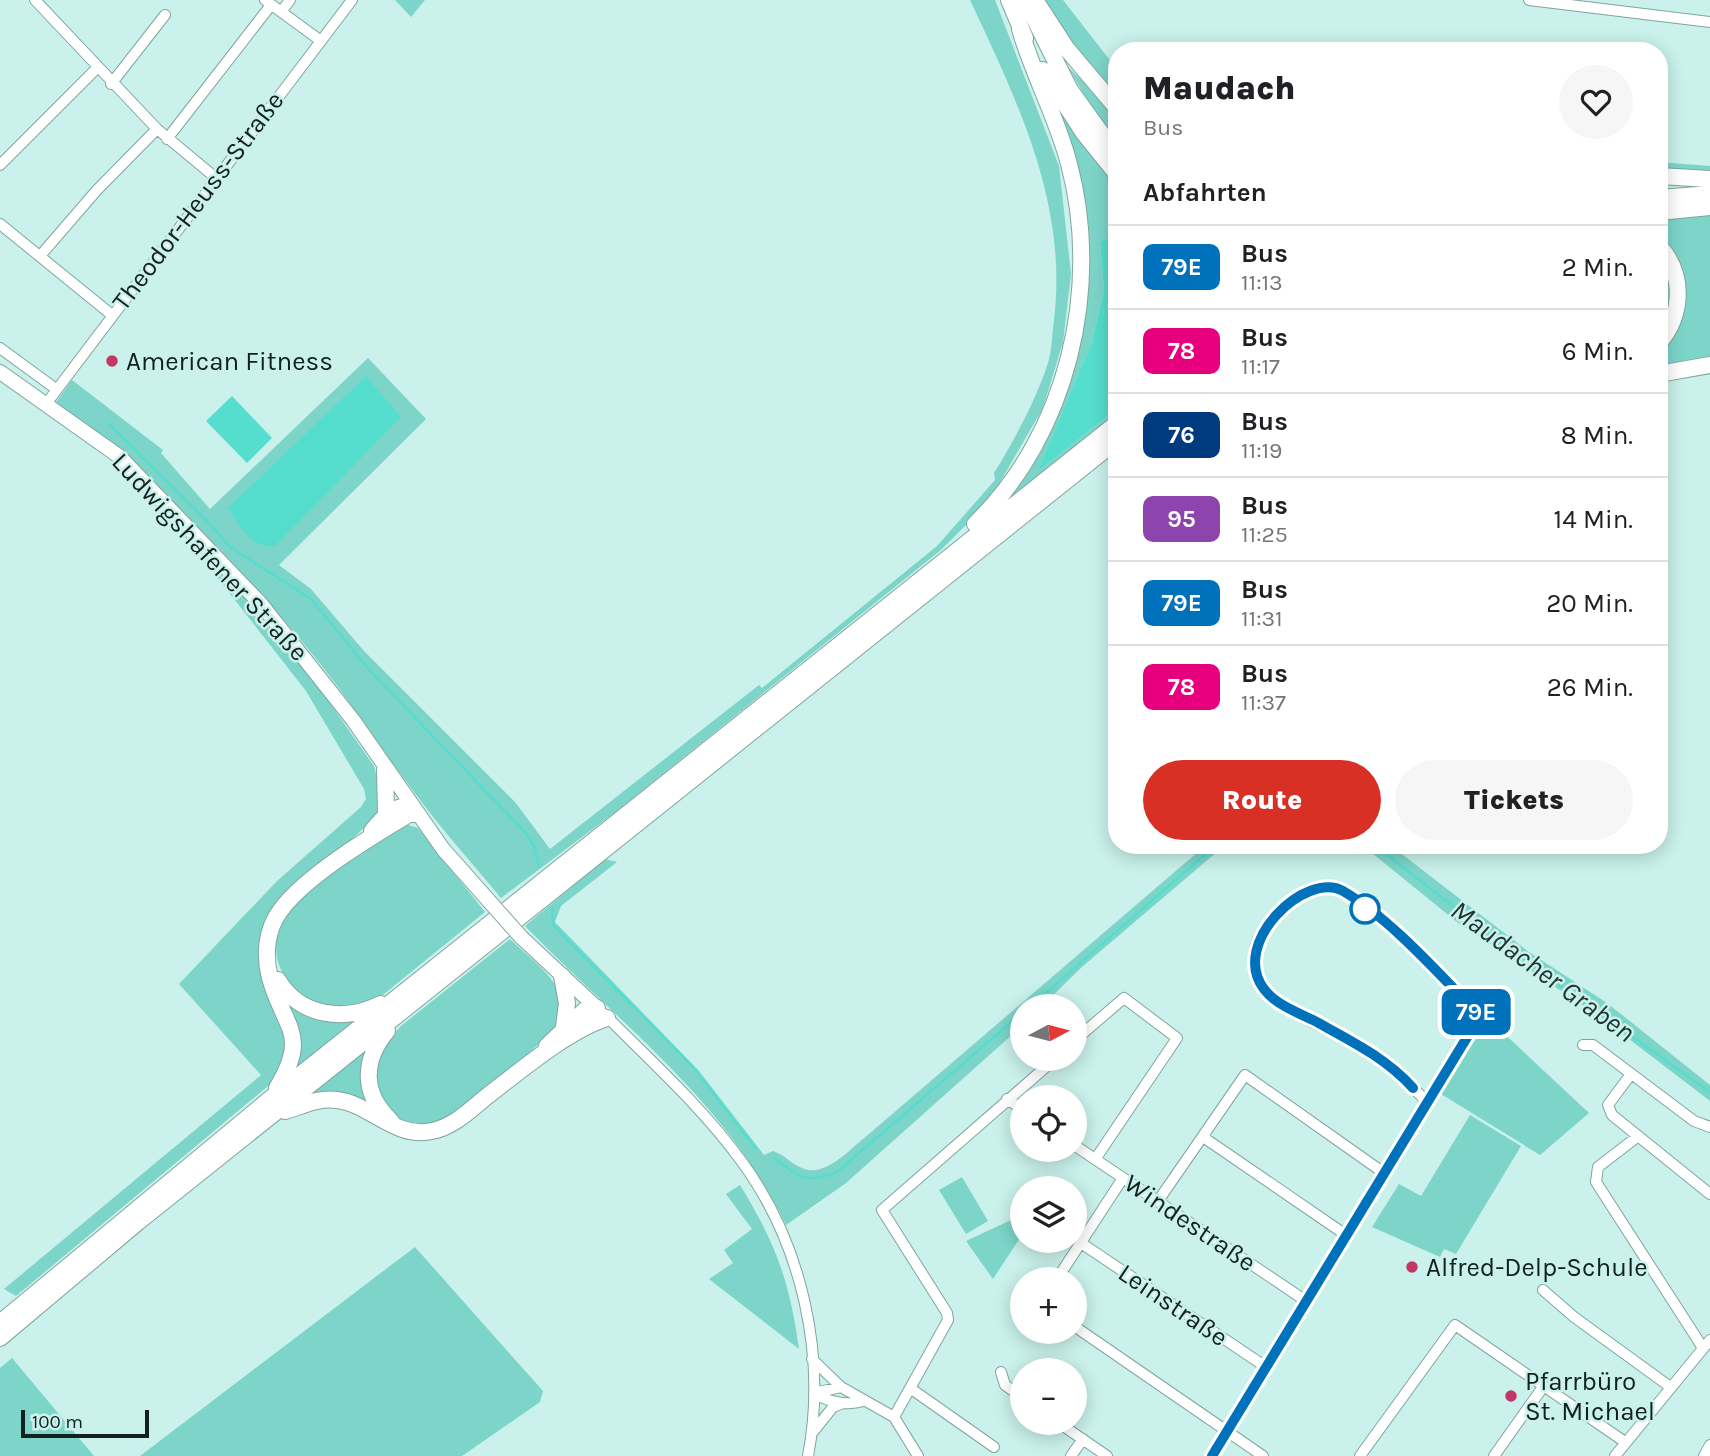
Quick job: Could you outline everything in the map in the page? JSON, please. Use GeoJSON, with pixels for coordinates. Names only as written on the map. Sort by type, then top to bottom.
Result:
{"type":"FeatureCollection","features":[{"type":"Feature","properties":{"kind":"highway"},"geometry":{"type":"LineString","coordinates":[[914,584],[989,511],[1025,462],[1055,401],[1070,351],[1078,303],[1081,257],[1076,195],[1061,137],[1028,59],[1009,0]]}},
{"type":"Feature","properties":{"kind":"highway"},"geometry":{"type":"LineString","coordinates":[[1025,0],[1069,90],[1108,143]]}},
{"type":"Feature","properties":{"kind":"highway"},"geometry":{"type":"LineString","coordinates":[[1035,0],[1067,49],[1108,98]]}},
{"type":"Feature","properties":{"kind":"highway"},"geometry":{"type":"LineString","coordinates":[[1020,29],[1063,101],[1108,162]]}},
{"type":"Feature","properties":{"kind":"highway"},"geometry":{"type":"LineString","coordinates":[[1668,177],[1710,179]]}},
{"type":"Feature","properties":{"kind":"highway"},"geometry":{"type":"LineString","coordinates":[[1668,197],[1710,194]]}},
{"type":"Feature","properties":{"kind":"highway"},"geometry":{"type":"LineString","coordinates":[[1668,211],[1710,207]]}},
{"type":"Feature","properties":{"kind":"highway"},"geometry":{"type":"LineString","coordinates":[[1668,259],[1679,288],[1676,314],[1668,328]]}},
{"type":"Feature","properties":{"kind":"highway"},"geometry":{"type":"LineString","coordinates":[[1668,372],[1710,365]]}},
{"type":"Feature","properties":{"kind":"highway"},"geometry":{"type":"LineString","coordinates":[[0,1323],[273,1107],[914,584],[1108,430]]}},
{"type":"Feature","properties":{"kind":"highway"},"geometry":{"type":"LineString","coordinates":[[398,1128],[372,1098],[368,1070],[377,1043],[408,998],[1108,447]]}},
{"type":"Feature","properties":{"kind":"highway"},"geometry":{"type":"LineString","coordinates":[[385,770],[386,814]]}},
{"type":"Feature","properties":{"kind":"highway"},"geometry":{"type":"LineString","coordinates":[[0,1338],[273,1107],[293,1055],[294,1039],[270,979],[269,937],[279,912],[363,841],[386,814],[403,806],[412,812],[363,841]]}},
{"type":"Feature","properties":{"kind":"highway"},"geometry":{"type":"LineString","coordinates":[[268,962],[285,991],[300,1003],[322,1013],[344,1015],[408,998]]}},
{"type":"Feature","properties":{"kind":"highway"},"geometry":{"type":"LineString","coordinates":[[562,976],[567,1003],[564,1027]]}},
{"type":"Feature","properties":{"kind":"highway"},"geometry":{"type":"LineString","coordinates":[[273,1107],[335,1099],[352,1104],[398,1128],[422,1132],[444,1127],[539,1056],[599,1016],[586,1009],[564,1027],[539,1056]]}},
{"type":"Feature","properties":{"kind":"main road","name":"Ludwigshafener Straße"},"geometry":{"type":"LineString","coordinates":[[0,373],[120,457],[261,604],[353,720],[412,812],[489,901],[599,1016]]}},
{"type":"Feature","properties":{"kind":"street"},"geometry":{"type":"LineString","coordinates":[[35,0],[167,139],[216,178]]}},
{"type":"Feature","properties":{"kind":"street"},"geometry":{"type":"LineString","coordinates":[[281,12],[290,0]]}},
{"type":"Feature","properties":{"kind":"street","name":"Theodor-Heuss-Straße"},"geometry":{"type":"LineString","coordinates":[[46,404],[352,0]]}},
{"type":"Feature","properties":{"kind":"street"},"geometry":{"type":"LineString","coordinates":[[1530,0],[1710,22]]}},
{"type":"Feature","properties":{"kind":"street"},"geometry":{"type":"LineString","coordinates":[[167,139],[220,71],[268,2],[321,41]]}},
{"type":"Feature","properties":{"kind":"street"},"geometry":{"type":"LineString","coordinates":[[111,83],[165,15]]}},
{"type":"Feature","properties":{"kind":"street"},"geometry":{"type":"LineString","coordinates":[[0,165],[97,68]]}},
{"type":"Feature","properties":{"kind":"street"},"geometry":{"type":"LineString","coordinates":[[40,256],[97,190],[157,129]]}},
{"type":"Feature","properties":{"kind":"street"},"geometry":{"type":"LineString","coordinates":[[0,225],[112,315]]}},
{"type":"Feature","properties":{"kind":"street"},"geometry":{"type":"LineString","coordinates":[[0,348],[56,389]]}},
{"type":"Feature","properties":{"kind":"street"},"geometry":{"type":"LineString","coordinates":[[1212,1456],[1480,1016],[1402,937],[1343,891],[1324,887],[1311,889],[1262,932],[1255,947],[1254,965],[1265,991],[1277,1001],[1379,1057],[1427,1102]]}},
{"type":"Feature","properties":{"kind":"street"},"geometry":{"type":"LineString","coordinates":[[1087,1030],[1124,998],[1177,1038],[1096,1158]]}},
{"type":"Feature","properties":{"kind":"street"},"geometry":{"type":"LineString","coordinates":[[599,1016],[727,1142],[760,1190],[780,1230],[803,1297],[812,1359],[814,1393],[808,1456]]}},
{"type":"Feature","properties":{"kind":"street"},"geometry":{"type":"LineString","coordinates":[[1583,1045],[1593,1045],[1694,1121],[1710,1127]]}},
{"type":"Feature","properties":{"kind":"street"},"geometry":{"type":"LineString","coordinates":[[894,1417],[945,1328],[947,1313],[882,1210],[1041,1071]]}},
{"type":"Feature","properties":{"kind":"street"},"geometry":{"type":"LineString","coordinates":[[1631,1074],[1608,1105],[1612,1115],[1710,1194]]}},
{"type":"Feature","properties":{"kind":"street"},"geometry":{"type":"LineString","coordinates":[[1158,1201],[1245,1075],[1384,1173]]}},
{"type":"Feature","properties":{"kind":"street"},"geometry":{"type":"LineString","coordinates":[[1203,1137],[1346,1236]]}},
{"type":"Feature","properties":{"kind":"street"},"geometry":{"type":"LineString","coordinates":[[1615,1456],[1669,1386],[1706,1344],[1596,1182],[1598,1167],[1637,1137]]}},
{"type":"Feature","properties":{"kind":"street","name":"Windestraße"},"geometry":{"type":"LineString","coordinates":[[1087,1153],[1306,1301]]}},
{"type":"Feature","properties":{"kind":"street"},"geometry":{"type":"LineString","coordinates":[[1087,1234],[1123,1178]]}},
{"type":"Feature","properties":{"kind":"street","name":"Leinstraße"},"geometry":{"type":"LineString","coordinates":[[1087,1247],[1266,1367]]}},
{"type":"Feature","properties":{"kind":"street"},"geometry":{"type":"LineString","coordinates":[[1543,1290],[1574,1317],[1669,1386]]}},
{"type":"Feature","properties":{"kind":"street"},"geometry":{"type":"LineString","coordinates":[[1361,1455],[1455,1325],[1625,1442]]}},
{"type":"Feature","properties":{"kind":"street"},"geometry":{"type":"LineString","coordinates":[[1087,1335],[1263,1456]]}},
{"type":"Feature","properties":{"kind":"street"},"geometry":{"type":"LineString","coordinates":[[812,1359],[841,1387],[894,1417],[918,1456]]}},
{"type":"Feature","properties":{"kind":"street"},"geometry":{"type":"LineString","coordinates":[[1001,1372],[1005,1385],[1010,1389]]}},
{"type":"Feature","properties":{"kind":"street"},"geometry":{"type":"LineString","coordinates":[[814,1393],[841,1387]]}},
{"type":"Feature","properties":{"kind":"street"},"geometry":{"type":"LineString","coordinates":[[1494,1456],[1543,1387]]}},
{"type":"Feature","properties":{"kind":"street"},"geometry":{"type":"LineString","coordinates":[[910,1388],[994,1447]]}},
{"type":"Feature","properties":{"kind":"street"},"geometry":{"type":"LineString","coordinates":[[814,1393],[825,1400],[843,1403],[863,1401]]}},
{"type":"Feature","properties":{"kind":"street"},"geometry":{"type":"LineString","coordinates":[[812,1434],[833,1407],[843,1403]]}},
{"type":"Feature","properties":{"kind":"street"},"geometry":{"type":"LineString","coordinates":[[1077,1435],[1107,1456]]}},
{"type":"Feature","properties":{"kind":"street"},"geometry":{"type":"LineString","coordinates":[[1071,1456],[1083,1439]]}},
{"type":"Feature","properties":{"kind":"street"},"geometry":{"type":"LineString","coordinates":[[1704,1456],[1710,1445]]}},
{"type":"Feature","properties":{"kind":"shaded area"},"geometry":{"type":"Polygon","coordinates":[[[395,0],[425,0],[411,17],[395,0]]]}},
{"type":"Feature","properties":{"kind":"shaded area"},"geometry":{"type":"Polygon","coordinates":[[[970,0],[995,0],[1059,166],[1071,274],[1063,342],[1043,408],[996,489],[973,518],[941,550],[618,810],[501,898],[427,809],[327,672],[254,586],[192,521],[126,459],[56,402],[72,380],[163,450],[161,453],[210,509],[368,358],[426,419],[279,565],[311,589],[364,651],[515,802],[550,849],[759,685],[762,688],[937,546],[995,480],[994,473],[1024,419],[1048,363],[1054,320],[1054,235],[1035,155],[1005,77],[970,0]]]}},
{"type":"Feature","properties":{"kind":"shaded area"},"geometry":{"type":"Polygon","coordinates":[[[1041,0],[1063,0],[1108,58],[1108,91],[1092,75],[1041,0]]]}},
{"type":"Feature","properties":{"kind":"shaded area"},"geometry":{"type":"Polygon","coordinates":[[[1068,67],[1108,105],[1108,129],[1096,115],[1068,67]]]}},
{"type":"Feature","properties":{"kind":"shaded area"},"geometry":{"type":"Polygon","coordinates":[[[1052,100],[1108,173],[1108,237],[1100,242],[1104,290],[1091,344],[1039,470],[1108,415],[1108,422],[1008,503],[1009,492],[1061,398],[1081,338],[1084,281],[1071,188],[1052,100]]]}},
{"type":"Feature","properties":{"kind":"shaded area"},"geometry":{"type":"Polygon","coordinates":[[[1668,163],[1710,166],[1710,175],[1668,171],[1668,163]]]}},
{"type":"Feature","properties":{"kind":"shaded area"},"geometry":{"type":"Polygon","coordinates":[[[1710,215],[1710,360],[1668,367],[1668,334],[1680,315],[1668,273],[1668,218],[1710,215]]]}},
{"type":"Feature","properties":{"kind":"shaded area"},"geometry":{"type":"Polygon","coordinates":[[[1108,237],[1108,415],[1038,471],[1091,344],[1104,290],[1100,242],[1108,237]]]}},
{"type":"Feature","properties":{"kind":"shaded area"},"geometry":{"type":"Polygon","coordinates":[[[1668,274],[1671,285],[1668,309],[1668,274]]]}},
{"type":"Feature","properties":{"kind":"shaded area"},"geometry":{"type":"Polygon","coordinates":[[[366,376],[401,417],[275,546],[266,546],[252,539],[228,508],[366,376]]]}},
{"type":"Feature","properties":{"kind":"shaded area"},"geometry":{"type":"Polygon","coordinates":[[[232,396],[272,438],[247,463],[206,421],[232,396]]]}},
{"type":"Feature","properties":{"kind":"shaded area"},"geometry":{"type":"Polygon","coordinates":[[[210,557],[294,652],[374,766],[382,798],[379,813],[264,925],[290,1043],[280,1076],[16,1296],[4,1289],[261,1075],[179,984],[277,881],[361,807],[366,799],[364,789],[306,691],[202,558],[210,557]]]}},
{"type":"Feature","properties":{"kind":"shaded area"},"geometry":{"type":"Polygon","coordinates":[[[408,825],[418,828],[485,912],[368,1007],[339,1010],[310,1005],[287,979],[279,964],[276,946],[283,921],[302,896],[331,873],[384,836],[408,825]]]}},
{"type":"Feature","properties":{"kind":"shaded area"},"geometry":{"type":"Polygon","coordinates":[[[1195,854],[1214,854],[1083,966],[1054,994],[1032,994],[1195,854]]]}},
{"type":"Feature","properties":{"kind":"shaded area"},"geometry":{"type":"Polygon","coordinates":[[[1373,854],[1402,854],[1529,952],[1607,1003],[1710,1085],[1710,1101],[1599,1016],[1457,922],[1373,854]]]}},
{"type":"Feature","properties":{"kind":"shaded area"},"geometry":{"type":"Polygon","coordinates":[[[605,859],[617,862],[561,906],[555,922],[699,1071],[764,1155],[773,1151],[798,1166],[811,1170],[829,1166],[1010,1013],[1010,1037],[846,1183],[786,1225],[762,1181],[702,1102],[633,1030],[525,926],[605,859]]]}},
{"type":"Feature","properties":{"kind":"shaded area"},"geometry":{"type":"Polygon","coordinates":[[[510,939],[542,969],[556,987],[562,1005],[556,1025],[508,1071],[451,1116],[424,1125],[399,1119],[374,1092],[379,1049],[401,1026],[510,939]]]}},
{"type":"Feature","properties":{"kind":"shaded area"},"geometry":{"type":"Polygon","coordinates":[[[274,979],[290,1001],[364,1015],[288,1077],[298,1054],[274,979]]]}},
{"type":"Feature","properties":{"kind":"shaded area"},"geometry":{"type":"Polygon","coordinates":[[[1497,1027],[1589,1113],[1540,1155],[1441,1094],[1481,1029],[1497,1027]]]}},
{"type":"Feature","properties":{"kind":"shaded area"},"geometry":{"type":"Polygon","coordinates":[[[369,1048],[370,1103],[308,1097],[369,1048]]]}},
{"type":"Feature","properties":{"kind":"shaded area"},"geometry":{"type":"Polygon","coordinates":[[[1470,1115],[1521,1146],[1456,1254],[1444,1249],[1440,1257],[1372,1227],[1399,1184],[1421,1196],[1470,1115]]]}},
{"type":"Feature","properties":{"kind":"shaded area"},"geometry":{"type":"Polygon","coordinates":[[[962,1177],[988,1221],[966,1234],[939,1190],[962,1177]]]}},
{"type":"Feature","properties":{"kind":"shaded area"},"geometry":{"type":"Polygon","coordinates":[[[740,1185],[772,1244],[779,1263],[791,1302],[799,1349],[709,1279],[733,1263],[724,1250],[752,1229],[726,1194],[740,1185]]]}},
{"type":"Feature","properties":{"kind":"shaded area"},"geometry":{"type":"Polygon","coordinates":[[[1010,1221],[1010,1253],[993,1279],[966,1241],[1010,1221]]]}},
{"type":"Feature","properties":{"kind":"shaded area"},"geometry":{"type":"Polygon","coordinates":[[[415,1247],[543,1391],[540,1402],[462,1456],[140,1456],[415,1247]]]}},
{"type":"Feature","properties":{"kind":"shaded area"},"geometry":{"type":"Polygon","coordinates":[[[12,1358],[94,1456],[0,1456],[0,1368],[12,1358]]]}},
{"type":"Feature","properties":{"kind":"waterway"},"geometry":{"type":"LineString","coordinates":[[109,424],[229,546],[311,599],[372,673],[525,832],[534,846],[539,867]]}},
{"type":"Feature","properties":{"kind":"waterway","name":"Maudacher Graben"},"geometry":{"type":"LineString","coordinates":[[1045,994],[1206,854]]}},
{"type":"Feature","properties":{"kind":"waterway","name":"Maudacher Graben"},"geometry":{"type":"LineString","coordinates":[[1388,854],[1495,939],[1710,1092]]}},
{"type":"Feature","properties":{"kind":"waterway"},"geometry":{"type":"LineString","coordinates":[[552,908],[553,925],[693,1067],[756,1149]]}},
{"type":"Feature","properties":{"kind":"waterway","name":"Maudacher Graben"},"geometry":{"type":"LineString","coordinates":[[774,1158],[803,1177],[817,1178],[837,1172],[1010,1023]]}},
{"type":"Feature","properties":{"kind":"bus line","name":"79E"},"geometry":{"type":"LineString","coordinates":[[1212,1456],[1480,1016],[1402,937],[1343,891],[1324,887],[1304,892],[1268,925],[1258,938],[1254,965],[1261,986],[1277,1001],[1379,1057],[1400,1073],[1413,1088]]}},
{"type":"Feature","properties":{"kind":"place","name":"American Fitness"},"geometry":{"type":"Point","coordinates":[112,361]}},
{"type":"Feature","properties":{"kind":"place","name":"Alfred-Delp-Schule"},"geometry":{"type":"Point","coordinates":[1412,1267]}},
{"type":"Feature","properties":{"kind":"place","name":"Pfarrbüro St. Michael"},"geometry":{"type":"Point","coordinates":[1511,1396]}}]}
